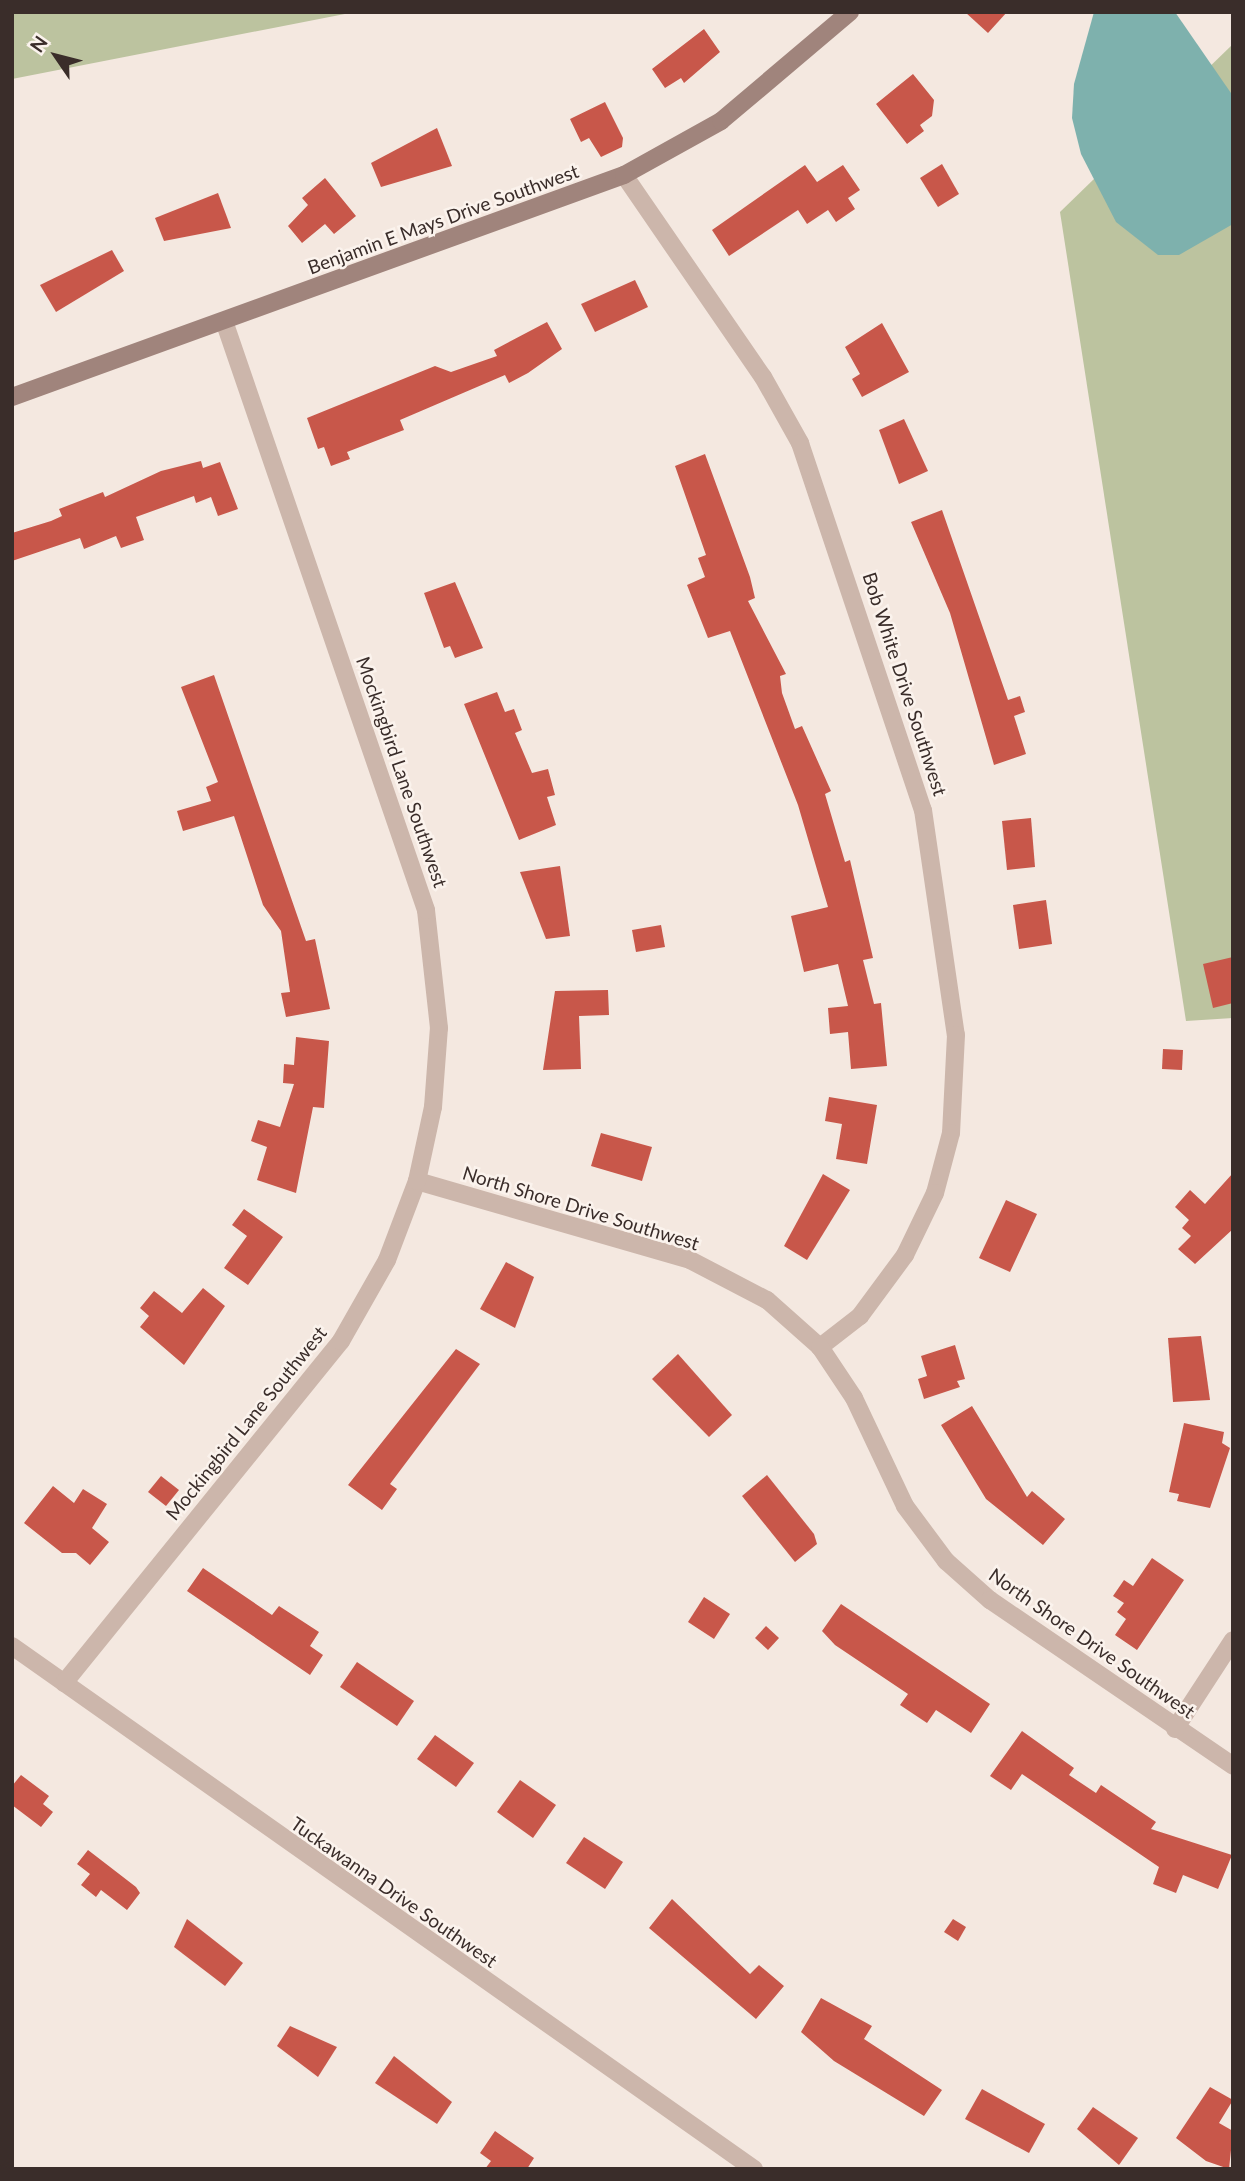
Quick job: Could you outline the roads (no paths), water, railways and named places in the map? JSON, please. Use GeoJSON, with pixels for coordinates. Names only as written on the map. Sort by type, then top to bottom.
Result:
{"type":"FeatureCollection","features":[{"type":"Feature","properties":{"kind":"street","name":"Benjamin E Mays Drive Southwest"},"geometry":{"type":"LineString","coordinates":[[12,397],[624,175],[722,121],[850,12]]}},
{"type":"Feature","properties":{"kind":"street","name":"Bob White Drive Southwest"},"geometry":{"type":"LineString","coordinates":[[624,175],[763,377],[800,443],[923,810],[956,1035],[951,1133],[935,1193],[905,1255],[860,1316],[820,1347]]}},
{"type":"Feature","properties":{"kind":"street","name":"Mockingbird Lane Southwest"},"geometry":{"type":"LineString","coordinates":[[64,1683],[341,1342],[387,1260],[417,1181],[439,1041],[426,910],[224,321]]}},
{"type":"Feature","properties":{"kind":"street","name":"North Shore Drive Southwest"},"geometry":{"type":"LineString","coordinates":[[417,1181],[690,1260],[767,1300],[820,1347],[854,1398],[905,1506],[946,1561],[990,1600],[1233,1766]]}},
{"type":"Feature","properties":{"kind":"street"},"geometry":{"type":"LineString","coordinates":[[1175,1728],[1233,1640]]}},
{"type":"Feature","properties":{"kind":"street","name":"Tuckawanna Drive Southwest"},"geometry":{"type":"LineString","coordinates":[[12,1646],[754,2169]]}},
{"type":"Feature","properties":{"kind":"water"},"geometry":{"type":"Polygon","coordinates":[[[1094,12],[1175,12],[1233,96],[1233,224],[1179,255],[1158,255],[1116,222],[1081,154],[1072,118],[1074,84],[1094,12]]]}}]}
